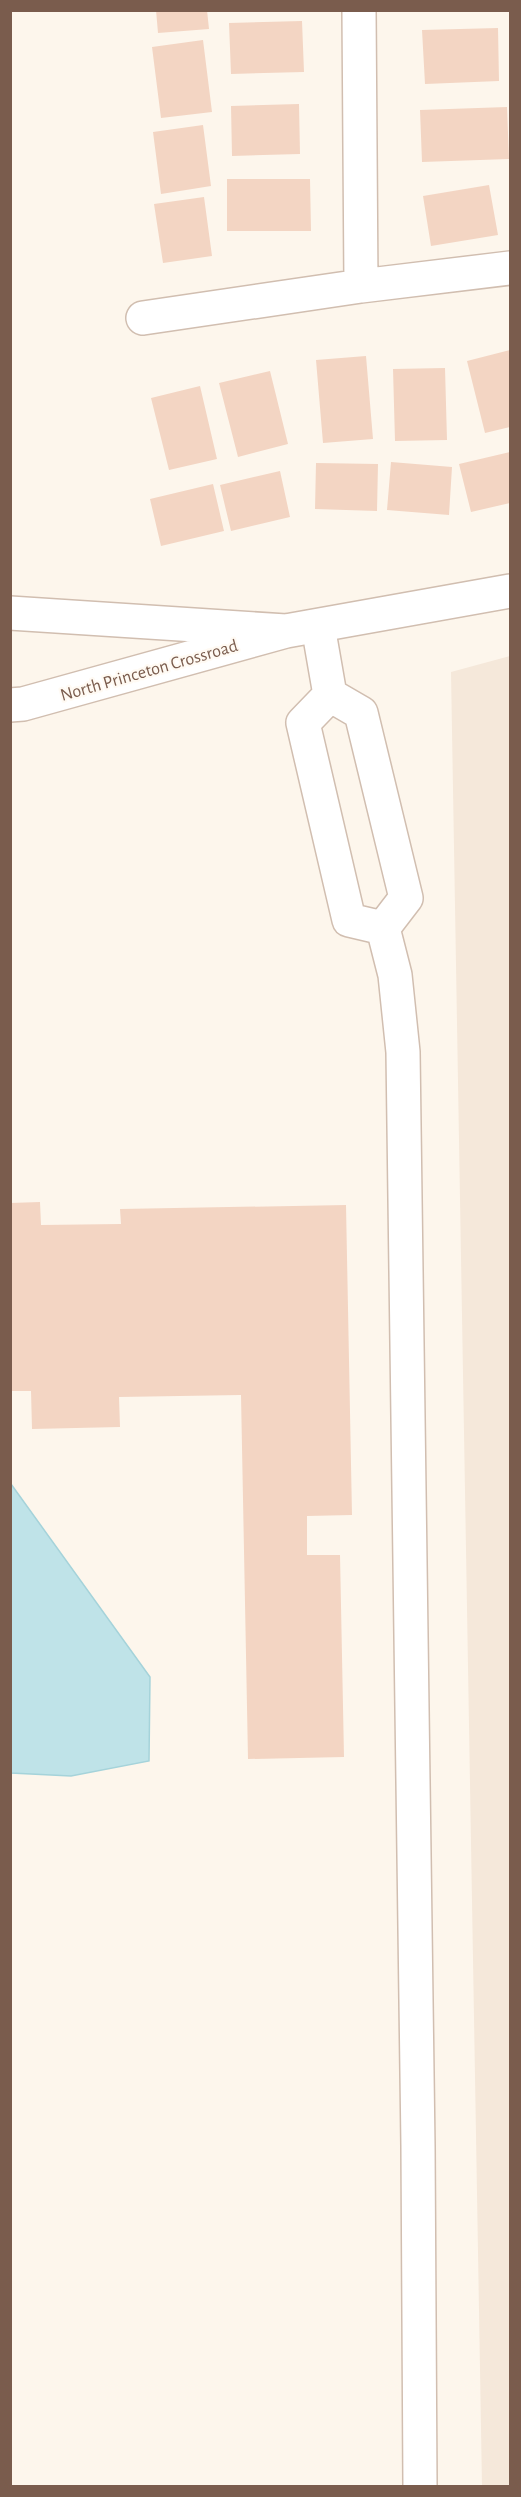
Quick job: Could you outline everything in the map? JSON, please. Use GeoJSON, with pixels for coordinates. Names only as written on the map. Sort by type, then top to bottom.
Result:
{"type":"FeatureCollection","features":[{"type":"Feature","properties":{"kind":"street"},"geometry":{"type":"LineString","coordinates":[[359,10],[361,286]]}},
{"type":"Feature","properties":{"kind":"street"},"geometry":{"type":"LineString","coordinates":[[143,318],[361,286],[510,268]]}},
{"type":"Feature","properties":{"kind":"street","name":"North Princeton Crossroad"},"geometry":{"type":"LineString","coordinates":[[10,705],[23,704],[286,631],[510,591]]}},
{"type":"Feature","properties":{"kind":"street","name":"North Princeton Crossroad"},"geometry":{"type":"LineString","coordinates":[[10,613],[286,631]]}},
{"type":"Feature","properties":{"kind":"street"},"geometry":{"type":"LineString","coordinates":[[318,626],[330,695],[361,713],[406,898],[383,928]]}},
{"type":"Feature","properties":{"kind":"street"},"geometry":{"type":"LineString","coordinates":[[330,695],[303,723],[349,920],[383,928]]}},
{"type":"Feature","properties":{"kind":"street"},"geometry":{"type":"LineString","coordinates":[[383,928],[395,975],[403,1053],[418,2146],[420,2487]]}},
{"type":"Feature","properties":{"kind":"shaded area"},"geometry":{"type":"Polygon","coordinates":[[[510,656],[510,2486],[482,2486],[451,672],[510,656]]]}},
{"type":"Feature","properties":{"kind":"water"},"geometry":{"type":"Polygon","coordinates":[[[11,1484],[150,1677],[149,1761],[71,1776],[11,1773],[11,1484]]]}},
{"type":"Feature","properties":{"kind":"building"},"geometry":{"type":"Polygon","coordinates":[[[156,10],[207,10],[209,29],[158,33],[156,10]]]}},
{"type":"Feature","properties":{"kind":"building"},"geometry":{"type":"Polygon","coordinates":[[[302,21],[304,72],[231,74],[229,23],[302,21]]]}},
{"type":"Feature","properties":{"kind":"building"},"geometry":{"type":"Polygon","coordinates":[[[498,28],[499,81],[425,84],[422,30],[498,28]]]}},
{"type":"Feature","properties":{"kind":"building"},"geometry":{"type":"Polygon","coordinates":[[[203,40],[212,112],[161,118],[152,47],[203,40]]]}},
{"type":"Feature","properties":{"kind":"building"},"geometry":{"type":"Polygon","coordinates":[[[299,104],[300,154],[232,156],[231,106],[299,104]]]}},
{"type":"Feature","properties":{"kind":"building"},"geometry":{"type":"Polygon","coordinates":[[[507,107],[509,159],[422,162],[420,110],[507,107]]]}},
{"type":"Feature","properties":{"kind":"building"},"geometry":{"type":"Polygon","coordinates":[[[203,125],[211,186],[161,194],[153,132],[203,125]]]}},
{"type":"Feature","properties":{"kind":"building"},"geometry":{"type":"Polygon","coordinates":[[[227,179],[310,179],[311,231],[227,231],[227,179]]]}},
{"type":"Feature","properties":{"kind":"building"},"geometry":{"type":"Polygon","coordinates":[[[489,185],[498,235],[431,246],[423,196],[489,185]]]}},
{"type":"Feature","properties":{"kind":"building"},"geometry":{"type":"Polygon","coordinates":[[[204,197],[212,256],[163,263],[154,204],[204,197]]]}},
{"type":"Feature","properties":{"kind":"building"},"geometry":{"type":"Polygon","coordinates":[[[510,350],[510,427],[485,433],[467,361],[510,350]]]}},
{"type":"Feature","properties":{"kind":"building"},"geometry":{"type":"Polygon","coordinates":[[[366,356],[373,439],[323,443],[316,360],[366,356]]]}},
{"type":"Feature","properties":{"kind":"building"},"geometry":{"type":"Polygon","coordinates":[[[445,368],[447,440],[395,441],[393,369],[445,368]]]}},
{"type":"Feature","properties":{"kind":"building"},"geometry":{"type":"Polygon","coordinates":[[[270,371],[288,444],[238,457],[219,383],[270,371]]]}},
{"type":"Feature","properties":{"kind":"building"},"geometry":{"type":"Polygon","coordinates":[[[200,386],[217,459],[169,470],[151,398],[200,386]]]}},
{"type":"Feature","properties":{"kind":"building"},"geometry":{"type":"Polygon","coordinates":[[[510,452],[510,503],[471,512],[459,464],[510,452]]]}},
{"type":"Feature","properties":{"kind":"building"},"geometry":{"type":"Polygon","coordinates":[[[391,462],[452,467],[449,515],[387,510],[391,462]]]}},
{"type":"Feature","properties":{"kind":"building"},"geometry":{"type":"Polygon","coordinates":[[[316,463],[378,464],[377,511],[315,509],[316,463]]]}},
{"type":"Feature","properties":{"kind":"building"},"geometry":{"type":"Polygon","coordinates":[[[280,471],[290,517],[231,531],[220,485],[280,471]]]}},
{"type":"Feature","properties":{"kind":"building"},"geometry":{"type":"Polygon","coordinates":[[[213,484],[224,531],[161,546],[150,499],[213,484]]]}},
{"type":"Feature","properties":{"kind":"building"},"geometry":{"type":"Polygon","coordinates":[[[40,1202],[41,1225],[121,1224],[120,1209],[346,1205],[352,1515],[307,1516],[307,1555],[340,1555],[344,1757],[248,1759],[241,1395],[119,1397],[120,1427],[32,1429],[31,1391],[10,1391],[10,1203],[40,1202]]]}}]}
